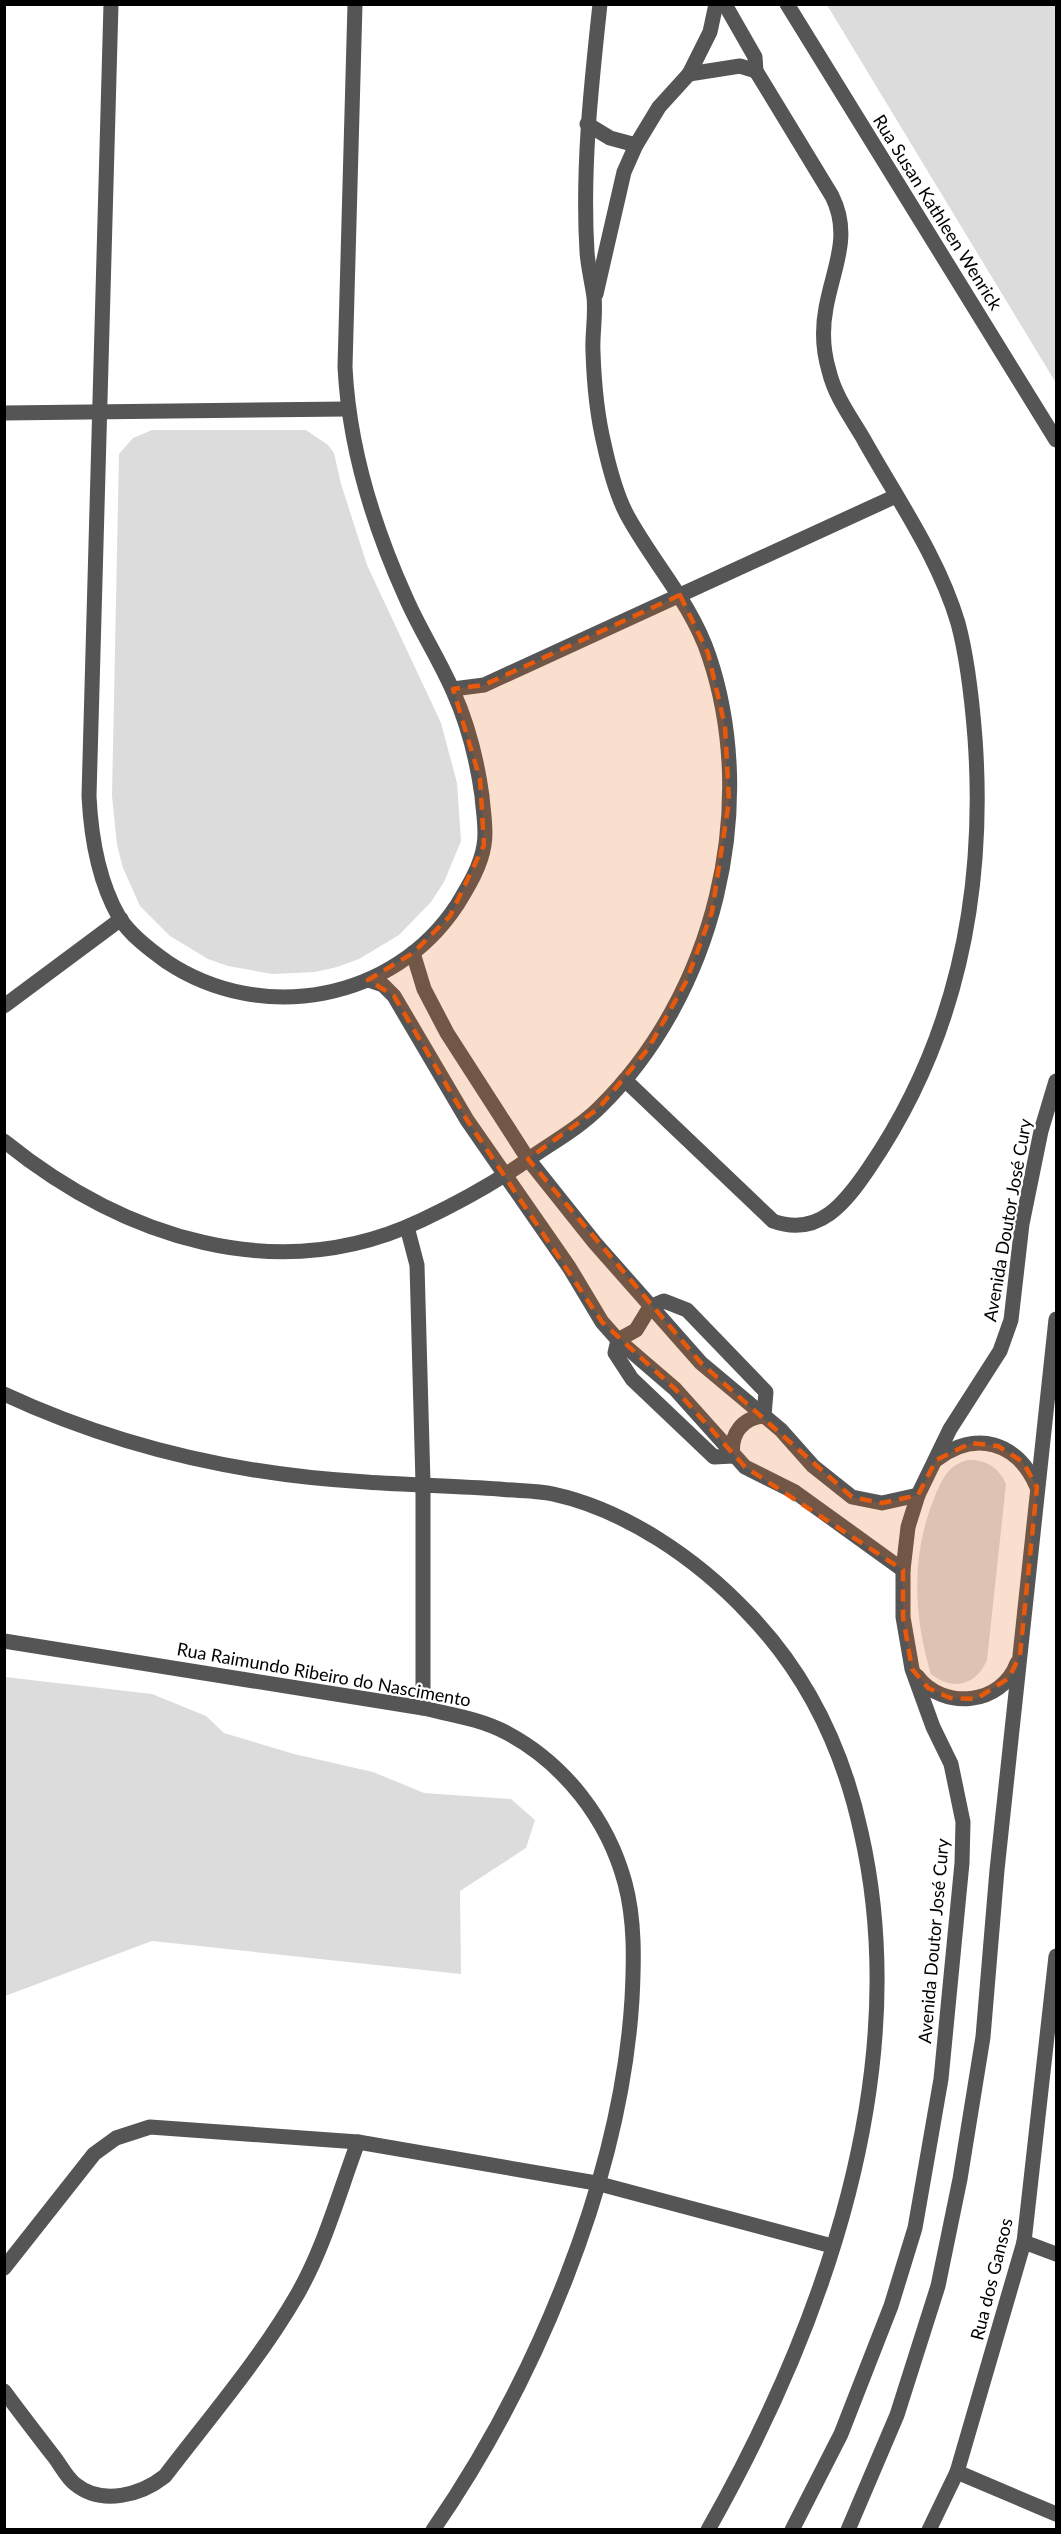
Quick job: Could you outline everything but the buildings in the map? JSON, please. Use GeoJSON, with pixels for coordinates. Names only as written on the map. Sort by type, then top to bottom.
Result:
{"type":"FeatureCollection","features":[{"type":"Feature","properties":{"kind":"street"},"geometry":{"type":"LineString","coordinates":[[111,4],[89,796],[94,849],[121,920],[156,954],[198,980],[246,994],[295,998],[320,995],[368,980],[413,953],[450,915],[476,870],[484,845],[480,779],[470,736],[453,689],[406,600],[388,556],[363,478],[347,409],[345,367],[355,4]]}},
{"type":"Feature","properties":{"kind":"street"},"geometry":{"type":"LineString","coordinates":[[594,300],[587,254],[587,124],[600,4]]}},
{"type":"Feature","properties":{"kind":"street"},"geometry":{"type":"LineString","coordinates":[[4,1141],[60,1183],[89,1200],[159,1230],[195,1241],[251,1250],[298,1252],[354,1244],[407,1227],[505,1177],[528,1159],[567,1135],[599,1108],[625,1080],[669,1017],[701,947],[721,875],[726,838],[728,763],[718,689],[708,653],[680,595],[627,516],[616,490],[598,412],[592,352],[594,300],[618,192],[636,145],[659,107],[689,74],[710,32],[718,4],[727,8],[755,57],[756,71],[837,206],[842,238],[825,320],[825,352],[829,371],[843,406],[922,536],[958,624],[969,683],[977,766],[975,862],[961,961],[953,995],[914,1092],[890,1138],[861,1180],[836,1210],[820,1221],[798,1227],[773,1221],[625,1080]]}},
{"type":"Feature","properties":{"kind":"street","name":"Rua Susan Kathleen Wenrick"},"geometry":{"type":"LineString","coordinates":[[787,4],[1056,440]]}},
{"type":"Feature","properties":{"kind":"street"},"geometry":{"type":"LineString","coordinates":[[689,74],[740,66],[756,71]]}},
{"type":"Feature","properties":{"kind":"street"},"geometry":{"type":"LineString","coordinates":[[587,124],[610,138],[636,145]]}},
{"type":"Feature","properties":{"kind":"street"},"geometry":{"type":"LineString","coordinates":[[4,413],[347,409]]}},
{"type":"Feature","properties":{"kind":"street"},"geometry":{"type":"LineString","coordinates":[[453,689],[484,685],[896,496]]}},
{"type":"Feature","properties":{"kind":"street"},"geometry":{"type":"LineString","coordinates":[[4,1006],[121,920]]}},
{"type":"Feature","properties":{"kind":"street"},"geometry":{"type":"LineString","coordinates":[[413,953],[424,989],[447,1033],[528,1159],[650,1307],[701,1363],[764,1416],[813,1466],[852,1497],[882,1503],[918,1495]]}},
{"type":"Feature","properties":{"kind":"street"},"geometry":{"type":"LineString","coordinates":[[368,980],[383,985],[394,996],[443,1081],[505,1177],[569,1267],[602,1322],[618,1340],[675,1389],[745,1467],[809,1502],[903,1570]]}},
{"type":"Feature","properties":{"kind":"street","name":"Avenida Doutor José Cury"},"geometry":{"type":"LineString","coordinates":[[792,2529],[841,2434],[891,2306],[915,2228],[941,2079],[962,1863],[963,1822],[951,1764],[933,1727],[912,1669],[903,1617],[903,1570],[908,1527],[918,1495],[950,1429],[1000,1351],[1011,1320],[1022,1224],[1041,1131],[1056,1081]]}},
{"type":"Feature","properties":{"kind":"street"},"geometry":{"type":"LineString","coordinates":[[407,1227],[417,1265],[423,1483],[423,1708]]}},
{"type":"Feature","properties":{"kind":"street"},"geometry":{"type":"LineString","coordinates":[[733,1456],[714,1457],[632,1379],[615,1353],[618,1340],[636,1330],[650,1307],[664,1301],[687,1310],[766,1392],[764,1416]]}},
{"type":"Feature","properties":{"kind":"street"},"geometry":{"type":"LineString","coordinates":[[848,2529],[897,2415],[938,2286],[960,2179],[983,2037],[997,1870],[1056,1319]]}},
{"type":"Feature","properties":{"kind":"street"},"geometry":{"type":"LineString","coordinates":[[4,1394],[115,1437],[216,1464],[319,1479],[423,1483],[551,1493],[607,1514],[649,1535],[699,1568],[735,1599],[782,1652],[818,1710],[842,1762],[857,1811],[872,1888],[878,1971],[875,2057],[861,2141],[812,2307],[764,2424],[708,2529]]}},
{"type":"Feature","properties":{"kind":"street"},"geometry":{"type":"LineString","coordinates":[[733,1456],[733,1439],[741,1425],[756,1416],[764,1416]]}},
{"type":"Feature","properties":{"kind":"street"},"geometry":{"type":"LineString","coordinates":[[936,1460],[952,1449],[971,1443],[998,1446],[1023,1462],[1037,1487]]}},
{"type":"Feature","properties":{"kind":"street","name":"Rua Raimundo Ribeiro do Nascimento"},"geometry":{"type":"LineString","coordinates":[[4,1641],[423,1708],[483,1722],[532,1748],[554,1766],[586,1801],[606,1833],[625,1883],[632,1928],[630,2022],[618,2104],[577,2245],[542,2336],[493,2433],[433,2529]]}},
{"type":"Feature","properties":{"kind":"street"},"geometry":{"type":"LineString","coordinates":[[912,1669],[928,1688],[939,1694],[963,1700],[976,1699],[999,1688],[1009,1678],[1020,1654]]}},
{"type":"Feature","properties":{"kind":"street","name":"Rua dos Gansos"},"geometry":{"type":"LineString","coordinates":[[930,2529],[957,2472],[1024,2242],[1055,1986],[1056,1956]]}},
{"type":"Feature","properties":{"kind":"street"},"geometry":{"type":"LineString","coordinates":[[4,2268],[94,2154],[116,2138],[150,2127],[358,2142],[596,2183],[831,2246]]}},
{"type":"Feature","properties":{"kind":"street"},"geometry":{"type":"LineString","coordinates":[[4,2391],[74,2484],[97,2494],[109,2496],[134,2494],[156,2483],[165,2476],[207,2421],[298,2293],[320,2247],[358,2142]]}},
{"type":"Feature","properties":{"kind":"street"},"geometry":{"type":"LineString","coordinates":[[1024,2242],[1056,2254]]}},
{"type":"Feature","properties":{"kind":"street"},"geometry":{"type":"LineString","coordinates":[[957,2472],[1056,2514]]}},
{"type":"Feature","properties":{"kind":"highlighted area"},"geometry":{"type":"Polygon","coordinates":[[[680,595],[708,653],[725,726],[729,801],[712,912],[686,982],[648,1049],[599,1108],[528,1159],[701,1363],[852,1497],[882,1503],[918,1495],[936,1460],[971,1443],[998,1446],[1023,1462],[1037,1487],[1020,1655],[1009,1678],[976,1699],[950,1698],[928,1688],[912,1669],[903,1617],[903,1570],[745,1467],[675,1389],[602,1322],[467,1120],[394,996],[368,980],[413,953],[450,916],[484,845],[480,779],[453,689],[484,685],[680,595]]]}},
{"type":"Feature","properties":{"kind":"shaded area"},"geometry":{"type":"Polygon","coordinates":[[[827,5],[1056,5],[1056,383],[827,5]]]}},
{"type":"Feature","properties":{"kind":"shaded area"},"geometry":{"type":"Polygon","coordinates":[[[152,430],[306,430],[328,445],[334,453],[341,484],[367,565],[441,723],[457,783],[461,841],[444,882],[431,902],[399,935],[359,959],[315,972],[272,974],[228,966],[208,959],[170,936],[140,906],[123,868],[117,845],[112,796],[119,454],[133,438],[152,430]]]}},
{"type":"Feature","properties":{"kind":"shaded area"},"geometry":{"type":"Polygon","coordinates":[[[968,1460],[981,1461],[991,1466],[1006,1484],[987,1660],[977,1676],[955,1684],[947,1683],[931,1674],[918,1607],[918,1562],[927,1518],[941,1483],[951,1469],[968,1460]]]}},
{"type":"Feature","properties":{"kind":"shaded area"},"geometry":{"type":"Polygon","coordinates":[[[5,1677],[152,1694],[206,1716],[224,1733],[294,1754],[373,1772],[424,1793],[511,1799],[535,1820],[526,1848],[460,1891],[461,1974],[152,1941],[5,1996],[5,1677]]]}}]}
